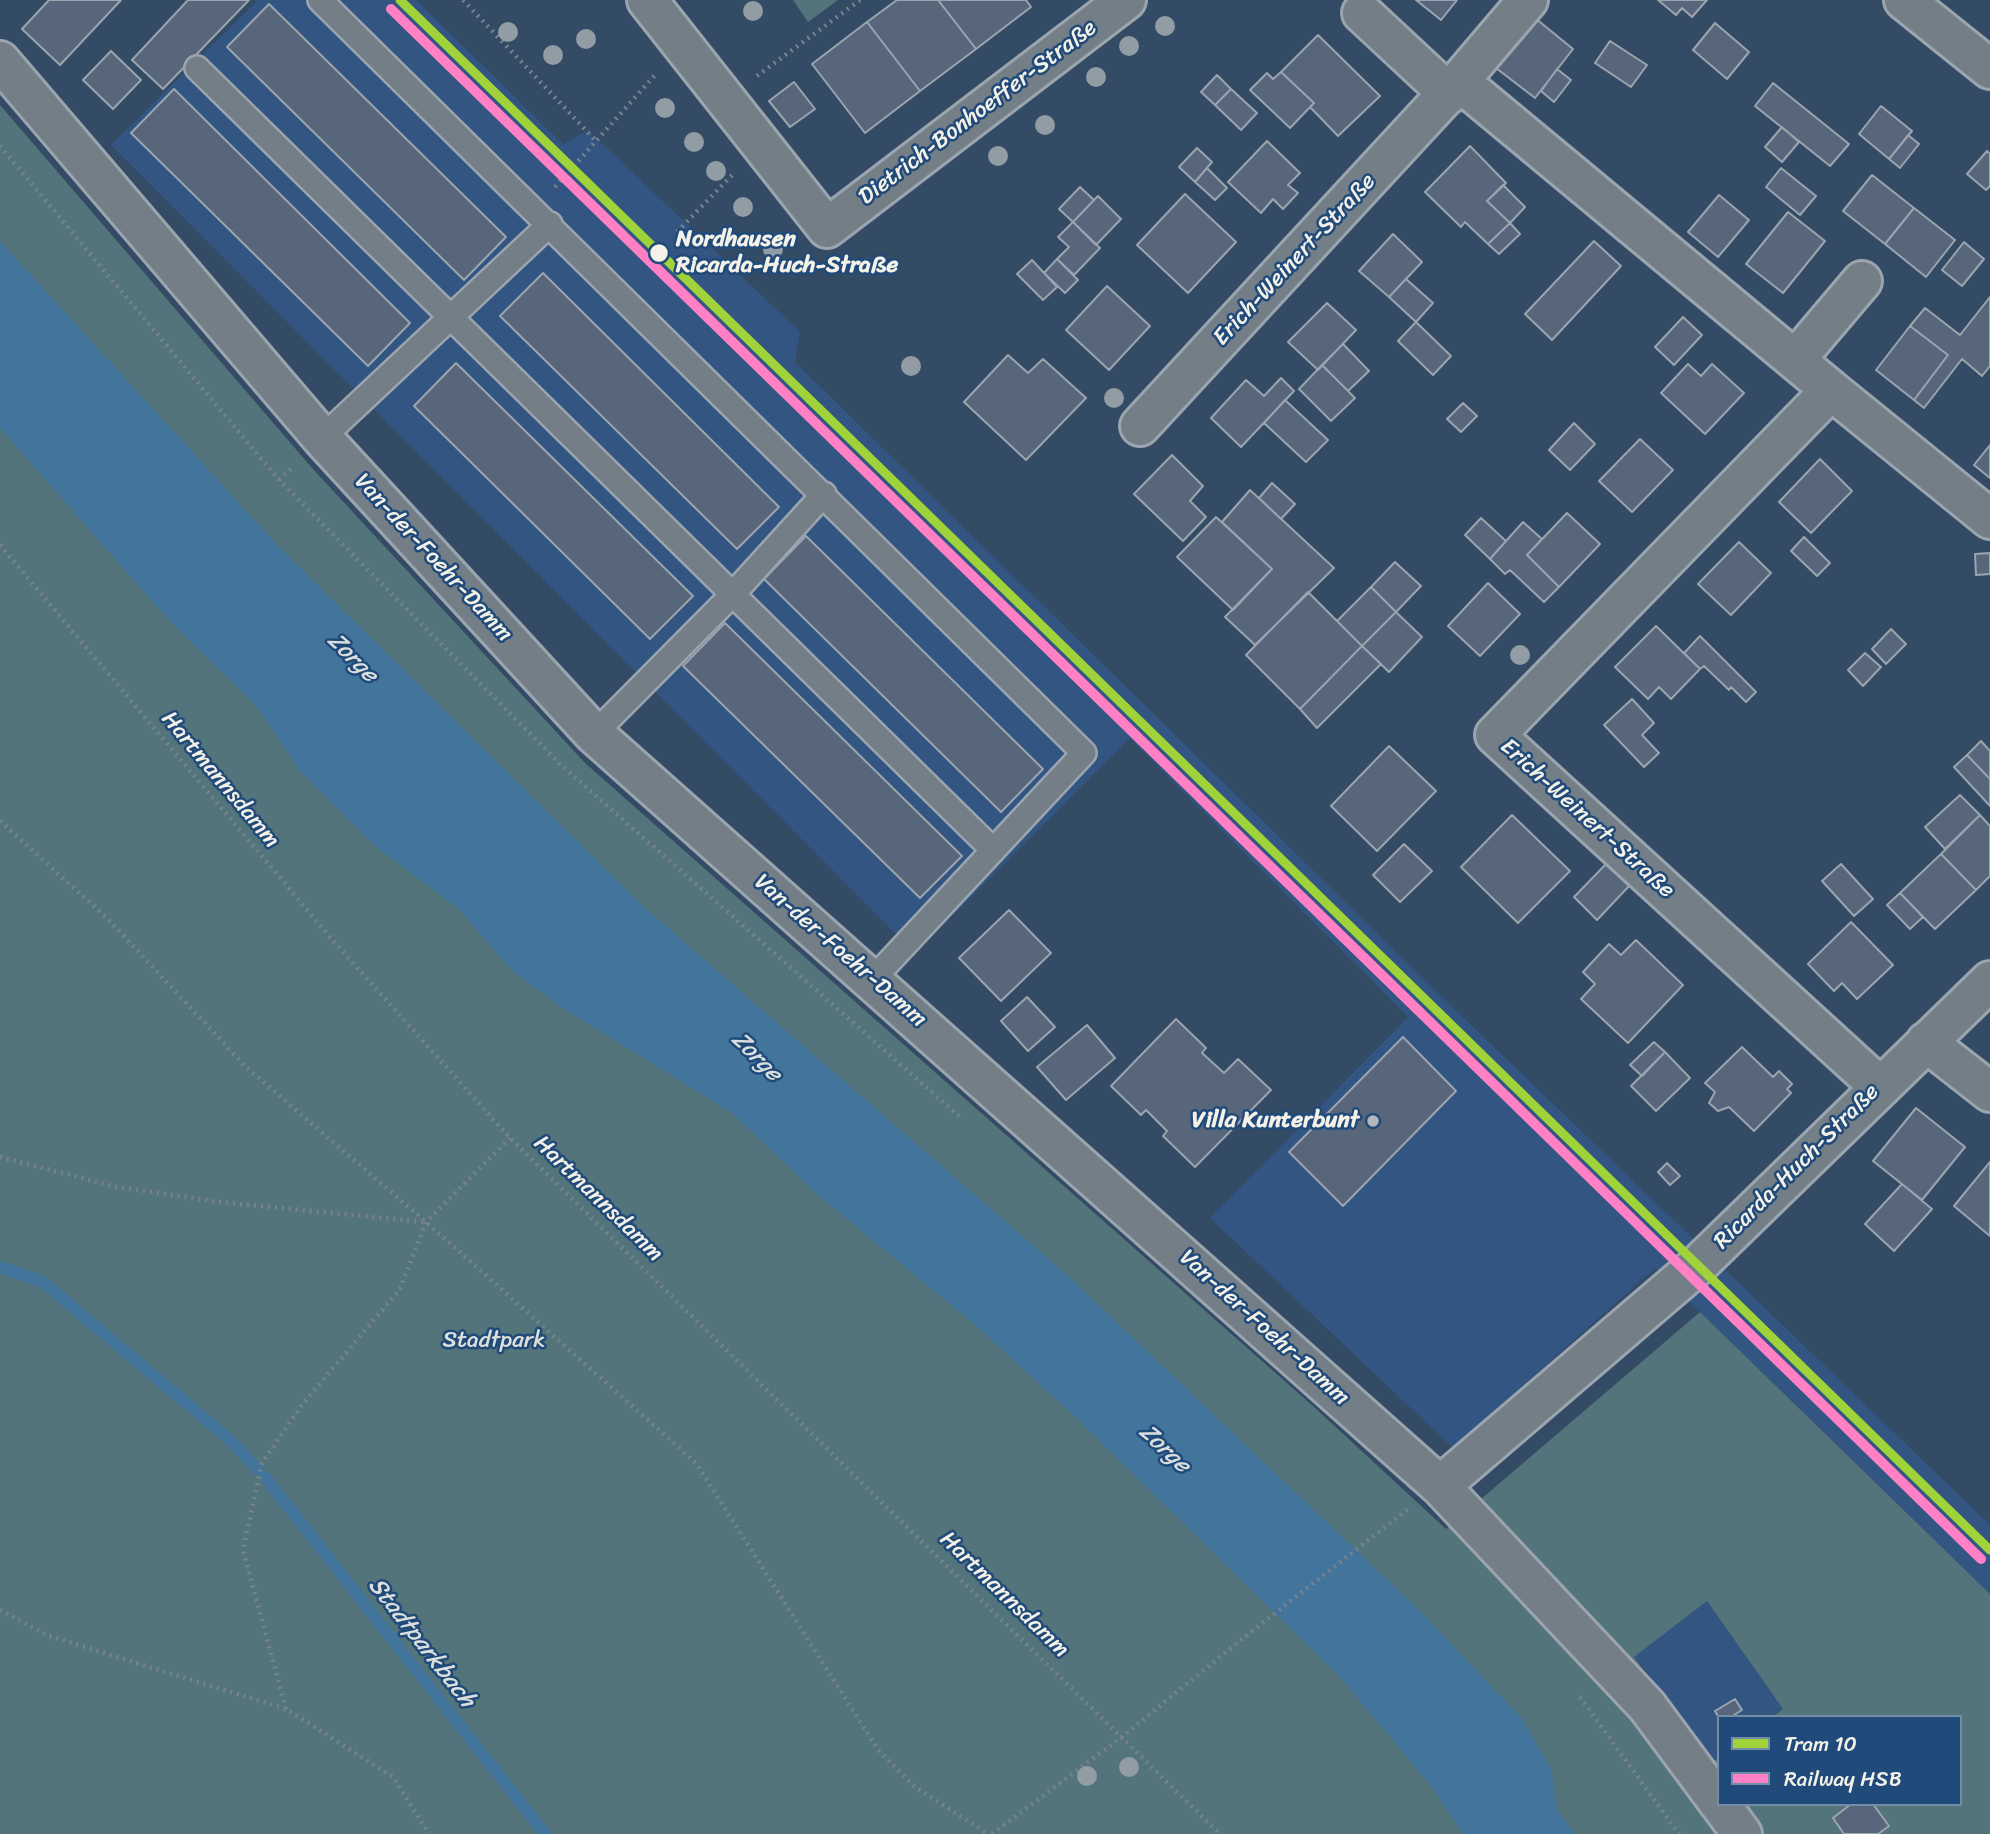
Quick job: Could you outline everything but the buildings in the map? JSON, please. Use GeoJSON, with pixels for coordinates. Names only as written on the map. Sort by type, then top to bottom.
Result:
{"type":"FeatureCollection","features":[{"type":"Feature","properties":{"kind":"street","name":"Dietrich-Bonhoeffer-Straße"},"geometry":{"type":"LineString","coordinates":[[648,0],[827,228],[1126,0]]}},
{"type":"Feature","properties":{"kind":"street","name":"Erich-Weinert-Straße"},"geometry":{"type":"LineString","coordinates":[[1140,426],[1454,87],[1528,0]]}},
{"type":"Feature","properties":{"kind":"street"},"geometry":{"type":"LineString","coordinates":[[1904,0],[1990,69]]}},
{"type":"Feature","properties":{"kind":"street"},"geometry":{"type":"LineString","coordinates":[[1362,13],[1990,519]]}},
{"type":"Feature","properties":{"kind":"street","name":"Van-der-Foehr-Damm"},"geometry":{"type":"LineString","coordinates":[[0,61],[322,438],[594,734],[873,979],[1440,1486],[1647,1706],[1717,1801]]}},
{"type":"Feature","properties":{"kind":"street"},"geometry":{"type":"LineString","coordinates":[[1795,360],[1862,281]]}},
{"type":"Feature","properties":{"kind":"street","name":"Erich-Weinert-Straße"},"geometry":{"type":"LineString","coordinates":[[1831,390],[1495,735],[1879,1086]]}},
{"type":"Feature","properties":{"kind":"street","name":"Ricarda-Huch-Straße"},"geometry":{"type":"LineString","coordinates":[[1440,1486],[1698,1265],[1879,1086],[1990,981]]}},
{"type":"Feature","properties":{"kind":"street"},"geometry":{"type":"LineString","coordinates":[[1926,1042],[1990,1093]]}},
{"type":"Feature","properties":{"kind":"street","name":"Van-der-Foehr-Damm"},"geometry":{"type":"LineString","coordinates":[[1721,1806],[1742,1834]]}},
{"type":"Feature","properties":{"kind":"lane"},"geometry":{"type":"LineString","coordinates":[[320,0],[1084,753],[873,979]]}},
{"type":"Feature","properties":{"kind":"lane"},"geometry":{"type":"LineString","coordinates":[[197,68],[450,320],[992,849]]}},
{"type":"Feature","properties":{"kind":"lane"},"geometry":{"type":"LineString","coordinates":[[322,438],[450,320],[543,217]]}},
{"type":"Feature","properties":{"kind":"lane"},"geometry":{"type":"LineString","coordinates":[[594,734],[732,595],[824,494]]}},
{"type":"Feature","properties":{"kind":"path"},"geometry":{"type":"LineString","coordinates":[[463,0],[597,142]]}},
{"type":"Feature","properties":{"kind":"path"},"geometry":{"type":"LineString","coordinates":[[725,100],[860,0]]}},
{"type":"Feature","properties":{"kind":"path"},"geometry":{"type":"LineString","coordinates":[[543,217],[597,142],[682,44]]}},
{"type":"Feature","properties":{"kind":"path"},"geometry":{"type":"LineString","coordinates":[[677,232],[760,146]]}},
{"type":"Feature","properties":{"kind":"path","name":"Hartmannsdamm"},"geometry":{"type":"LineString","coordinates":[[0,545],[335,943],[510,1138],[1220,1834]]}},
{"type":"Feature","properties":{"kind":"path"},"geometry":{"type":"LineString","coordinates":[[0,821],[106,917],[246,1067],[426,1222],[696,1463],[878,1750],[915,1787],[990,1834],[1123,1736],[1367,1540],[1440,1486]]}},
{"type":"Feature","properties":{"kind":"path"},"geometry":{"type":"LineString","coordinates":[[286,1709],[243,1550],[262,1463],[301,1406],[400,1289],[426,1222],[510,1138]]}},
{"type":"Feature","properties":{"kind":"path"},"geometry":{"type":"LineString","coordinates":[[0,1157],[117,1187],[220,1202],[426,1222]]}},
{"type":"Feature","properties":{"kind":"path"},"geometry":{"type":"LineString","coordinates":[[0,1610],[49,1636],[286,1709],[393,1777],[429,1834]]}},
{"type":"Feature","properties":{"kind":"shaded area"},"geometry":{"type":"Polygon","coordinates":[[[258,0],[416,0],[563,144],[588,130],[800,332],[795,362],[1433,988],[1990,1525],[1990,1594],[1655,1268],[1453,1448],[1210,1218],[1408,1017],[1130,738],[915,953],[111,145],[258,0]]]}},
{"type":"Feature","properties":{"kind":"shaded area"},"geometry":{"type":"Polygon","coordinates":[[[1707,1601],[1783,1709],[1776,1715],[1717,1715],[1717,1759],[1713,1762],[1634,1656],[1707,1601]]]}},
{"type":"Feature","properties":{"kind":"green space"},"geometry":{"type":"Polygon","coordinates":[[[793,0],[838,0],[808,22],[793,0]]]}},
{"type":"Feature","properties":{"kind":"green space","name":"Stadtpark"},"geometry":{"type":"Polygon","coordinates":[[[0,105],[312,468],[585,763],[1314,1407],[1446,1529],[1700,1312],[1990,1594],[1990,1834],[0,1834],[0,105]],[[1707,1601],[1634,1657],[1712,1762],[1717,1759],[1717,1806],[1962,1806],[1962,1715],[1776,1715],[1783,1709],[1707,1601]]]}},
{"type":"Feature","properties":{"kind":"water","name":"Zorge"},"geometry":{"type":"Polygon","coordinates":[[[0,241],[279,547],[644,907],[1068,1276],[1421,1612],[1523,1720],[1551,1769],[1557,1810],[1575,1834],[1463,1834],[1431,1786],[1340,1677],[1071,1413],[974,1324],[817,1194],[732,1113],[566,1010],[512,971],[459,909],[375,846],[301,772],[257,707],[167,618],[0,428],[0,241]]]}},
{"type":"Feature","properties":{"kind":"waterway","name":"Stadtparkbach"},"geometry":{"type":"LineString","coordinates":[[0,1267],[43,1282],[231,1441],[257,1469]]}},
{"type":"Feature","properties":{"kind":"waterway","name":"Stadtparkbach"},"geometry":{"type":"LineString","coordinates":[[265,1477],[545,1834]]}},
{"type":"Feature","properties":{"kind":"tram line","name":"10"},"geometry":{"type":"LineString","coordinates":[[400,0],[1990,1550]]}},
{"type":"Feature","properties":{"kind":"rail line","name":"HSB"},"geometry":{"type":"LineString","coordinates":[[391,9],[1981,1559]]}},
{"type":"Feature","properties":{"kind":"place","name":"Nordhausen Ricarda-Huch-Straße"},"geometry":{"type":"Point","coordinates":[659,253]}},
{"type":"Feature","properties":{"kind":"place","name":"Villa Kunterbunt"},"geometry":{"type":"Point","coordinates":[1373,1121]}}]}
